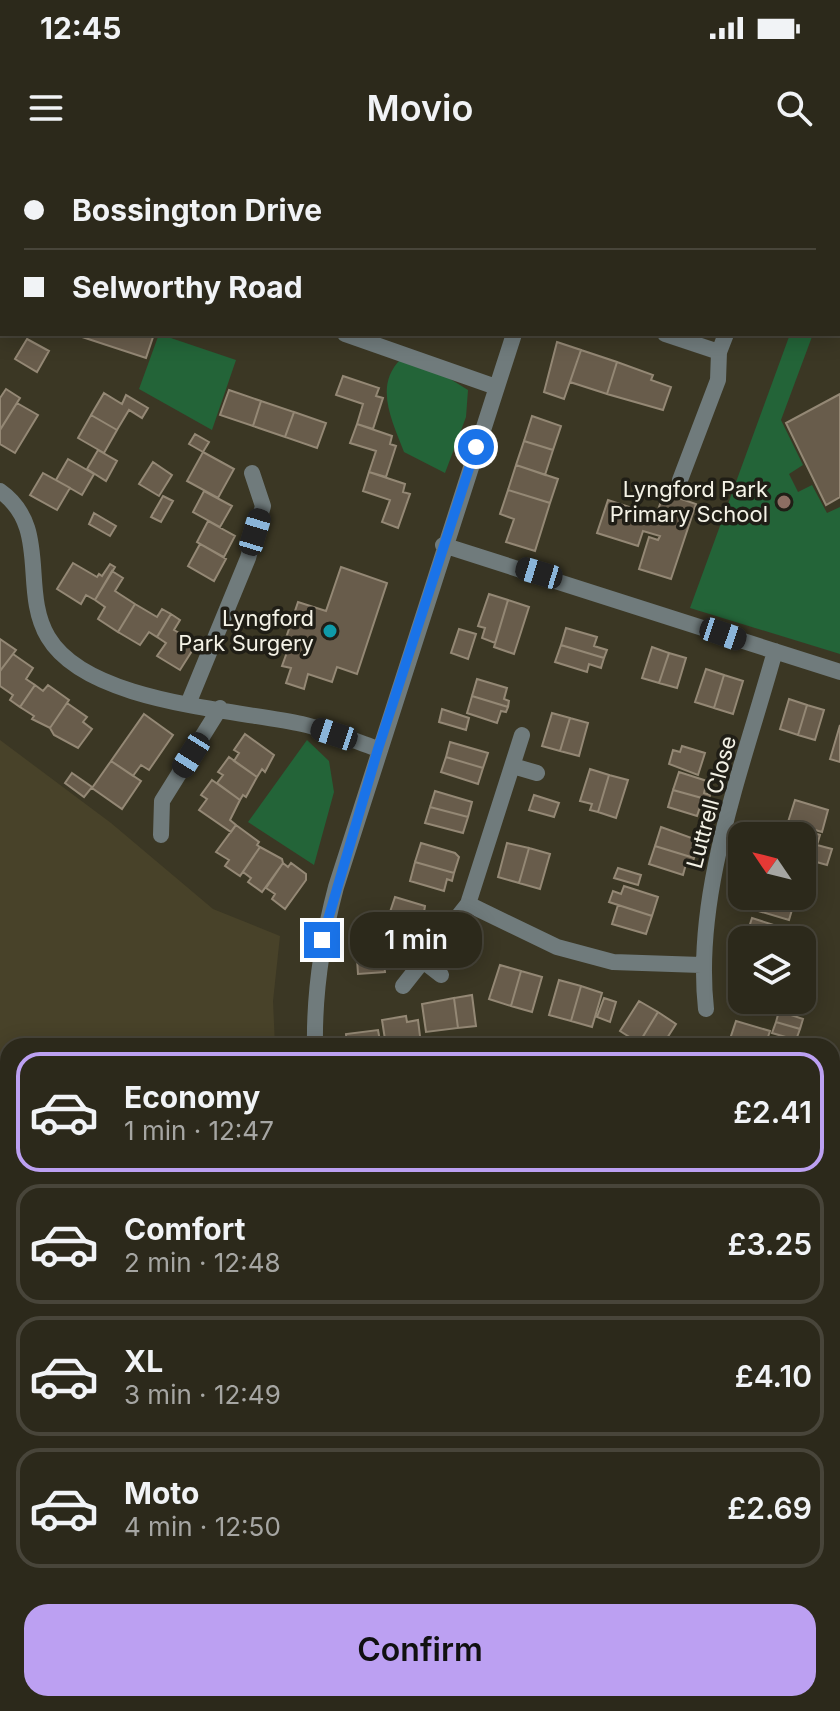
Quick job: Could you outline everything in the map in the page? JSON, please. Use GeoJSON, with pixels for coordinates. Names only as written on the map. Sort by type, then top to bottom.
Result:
{"type":"FeatureCollection","features":[{"type":"Feature","properties":{"kind":"street"},"geometry":{"type":"LineString","coordinates":[[351,336],[496,387]]}},
{"type":"Feature","properties":{"kind":"street"},"geometry":{"type":"LineString","coordinates":[[315,1038],[314,1004],[322,940],[378,749],[513,336]]}},
{"type":"Feature","properties":{"kind":"street"},"geometry":{"type":"LineString","coordinates":[[671,336],[719,352]]}},
{"type":"Feature","properties":{"kind":"street"},"geometry":{"type":"LineString","coordinates":[[680,480],[718,380],[719,352],[725,336]]}},
{"type":"Feature","properties":{"kind":"street"},"geometry":{"type":"LineString","coordinates":[[188,704],[248,558],[263,506],[252,473]]}},
{"type":"Feature","properties":{"kind":"street"},"geometry":{"type":"LineString","coordinates":[[0,491],[21,513],[30,533],[34,596],[39,621],[50,641],[75,665],[107,684],[188,704],[306,725],[378,749]]}},
{"type":"Feature","properties":{"kind":"street"},"geometry":{"type":"LineString","coordinates":[[443,545],[618,598],[840,672]]}},
{"type":"Feature","properties":{"kind":"street","name":"Luttrell Close"},"geometry":{"type":"LineString","coordinates":[[706,1009],[701,965],[705,913],[775,651]]}},
{"type":"Feature","properties":{"kind":"street"},"geometry":{"type":"LineString","coordinates":[[161,835],[162,801],[220,708]]}},
{"type":"Feature","properties":{"kind":"street"},"geometry":{"type":"LineString","coordinates":[[403,986],[468,904],[522,735]]}},
{"type":"Feature","properties":{"kind":"street"},"geometry":{"type":"LineString","coordinates":[[513,766],[537,773]]}},
{"type":"Feature","properties":{"kind":"street"},"geometry":{"type":"LineString","coordinates":[[468,904],[557,947],[613,962],[701,965]]}},
{"type":"Feature","properties":{"kind":"street"},"geometry":{"type":"LineString","coordinates":[[423,961],[441,975]]}},
{"type":"Feature","properties":{"kind":"shaded area"},"geometry":{"type":"Polygon","coordinates":[[[0,740],[111,823],[213,909],[280,936],[273,1001],[275,1038],[0,1038],[0,740]]]}},
{"type":"Feature","properties":{"kind":"green space"},"geometry":{"type":"Polygon","coordinates":[[[158,336],[236,360],[212,430],[139,389],[158,336]]]}},
{"type":"Feature","properties":{"kind":"green space","name":"Lyngford Park Primary School"},"geometry":{"type":"Polygon","coordinates":[[[789,336],[812,336],[781,420],[803,465],[789,474],[798,492],[812,485],[827,513],[840,507],[840,654],[690,608],[789,336]]]}},
{"type":"Feature","properties":{"kind":"green space"},"geometry":{"type":"Polygon","coordinates":[[[401,359],[447,377],[468,390],[466,417],[445,473],[404,452],[395,429],[387,392],[388,381],[401,359]]]}},
{"type":"Feature","properties":{"kind":"green space"},"geometry":{"type":"Polygon","coordinates":[[[307,740],[329,761],[334,792],[314,865],[248,822],[307,740]]]}},
{"type":"Feature","properties":{"kind":"building"},"geometry":{"type":"Polygon","coordinates":[[[79,336],[153,336],[146,358],[79,336]]]}},
{"type":"Feature","properties":{"kind":"building"},"geometry":{"type":"Polygon","coordinates":[[[27,339],[49,351],[37,372],[15,359],[27,339]]]}},
{"type":"Feature","properties":{"kind":"building"},"geometry":{"type":"Polygon","coordinates":[[[557,342],[581,350],[564,399],[544,392],[557,342]]]}},
{"type":"Feature","properties":{"kind":"building"},"geometry":{"type":"Polygon","coordinates":[[[581,350],[617,362],[607,394],[570,382],[581,350]]]}},
{"type":"Feature","properties":{"kind":"building"},"geometry":{"type":"Polygon","coordinates":[[[617,362],[653,375],[651,380],[671,387],[663,410],[607,394],[617,362]]]}},
{"type":"Feature","properties":{"kind":"building"},"geometry":{"type":"Polygon","coordinates":[[[343,376],[379,388],[376,396],[383,398],[373,429],[357,424],[363,404],[336,395],[343,376]]]}},
{"type":"Feature","properties":{"kind":"building"},"geometry":{"type":"Polygon","coordinates":[[[6,389],[20,398],[0,430],[0,398],[6,389]]]}},
{"type":"Feature","properties":{"kind":"building"},"geometry":{"type":"Polygon","coordinates":[[[229,390],[261,401],[253,426],[220,415],[229,390]]]}},
{"type":"Feature","properties":{"kind":"building"},"geometry":{"type":"Polygon","coordinates":[[[104,393],[122,404],[126,395],[148,408],[142,418],[129,410],[117,430],[91,415],[104,393]]]}},
{"type":"Feature","properties":{"kind":"building"},"geometry":{"type":"Polygon","coordinates":[[[840,394],[840,497],[826,505],[786,423],[840,394]]]}},
{"type":"Feature","properties":{"kind":"building"},"geometry":{"type":"Polygon","coordinates":[[[261,401],[294,412],[285,437],[253,426],[261,401]]]}},
{"type":"Feature","properties":{"kind":"building"},"geometry":{"type":"Polygon","coordinates":[[[17,403],[38,415],[15,453],[0,444],[0,430],[17,403]]]}},
{"type":"Feature","properties":{"kind":"building"},"geometry":{"type":"Polygon","coordinates":[[[294,412],[326,423],[317,448],[285,437],[294,412]]]}},
{"type":"Feature","properties":{"kind":"building"},"geometry":{"type":"Polygon","coordinates":[[[91,415],[117,430],[104,453],[78,438],[91,415]]]}},
{"type":"Feature","properties":{"kind":"building"},"geometry":{"type":"Polygon","coordinates":[[[532,416],[561,426],[553,450],[524,441],[532,416]]]}},
{"type":"Feature","properties":{"kind":"building"},"geometry":{"type":"Polygon","coordinates":[[[357,424],[392,436],[390,444],[396,446],[386,477],[369,472],[376,451],[350,443],[357,424]]]}},
{"type":"Feature","properties":{"kind":"building"},"geometry":{"type":"Polygon","coordinates":[[[195,434],[209,442],[203,452],[189,444],[195,434]]]}},
{"type":"Feature","properties":{"kind":"building"},"geometry":{"type":"Polygon","coordinates":[[[524,441],[553,450],[545,475],[516,465],[524,441]]]}},
{"type":"Feature","properties":{"kind":"building"},"geometry":{"type":"Polygon","coordinates":[[[98,450],[117,461],[106,481],[87,469],[98,450]]]}},
{"type":"Feature","properties":{"kind":"building"},"geometry":{"type":"Polygon","coordinates":[[[203,452],[234,469],[218,498],[187,481],[203,452]]]}},
{"type":"Feature","properties":{"kind":"building"},"geometry":{"type":"Polygon","coordinates":[[[68,459],[94,474],[82,495],[56,480],[68,459]]]}},
{"type":"Feature","properties":{"kind":"building"},"geometry":{"type":"Polygon","coordinates":[[[153,462],[172,475],[159,496],[139,484],[153,462]]]}},
{"type":"Feature","properties":{"kind":"building"},"geometry":{"type":"Polygon","coordinates":[[[516,465],[558,479],[550,503],[508,490],[516,465]]]}},
{"type":"Feature","properties":{"kind":"building"},"geometry":{"type":"Polygon","coordinates":[[[369,472],[405,484],[403,492],[410,494],[398,528],[382,522],[390,500],[363,491],[369,472]]]}},
{"type":"Feature","properties":{"kind":"building"},"geometry":{"type":"Polygon","coordinates":[[[43,473],[70,488],[57,510],[30,495],[43,473]]]}},
{"type":"Feature","properties":{"kind":"building"},"geometry":{"type":"Polygon","coordinates":[[[508,490],[550,503],[535,551],[506,542],[514,519],[500,514],[508,490]]]}},
{"type":"Feature","properties":{"kind":"building"},"geometry":{"type":"Polygon","coordinates":[[[204,491],[232,506],[220,527],[193,512],[204,491]]]}},
{"type":"Feature","properties":{"kind":"building"},"geometry":{"type":"Polygon","coordinates":[[[664,493],[696,504],[671,579],[639,569],[649,537],[658,540],[660,536],[643,531],[638,546],[597,533],[608,500],[638,510],[636,516],[654,521],[664,493]]]}},
{"type":"Feature","properties":{"kind":"building"},"geometry":{"type":"Polygon","coordinates":[[[163,496],[173,501],[161,522],[151,517],[163,496]]]}},
{"type":"Feature","properties":{"kind":"building"},"geometry":{"type":"Polygon","coordinates":[[[94,513],[116,526],[110,536],[89,524],[94,513]]]}},
{"type":"Feature","properties":{"kind":"building"},"geometry":{"type":"Polygon","coordinates":[[[208,521],[235,536],[224,557],[197,542],[208,521]]]}},
{"type":"Feature","properties":{"kind":"building"},"geometry":{"type":"Polygon","coordinates":[[[200,544],[226,559],[214,581],[188,566],[200,544]]]}},
{"type":"Feature","properties":{"kind":"building"},"geometry":{"type":"Polygon","coordinates":[[[73,563],[97,577],[99,574],[102,576],[110,564],[115,567],[95,600],[86,595],[81,604],[57,589],[73,563]]]}},
{"type":"Feature","properties":{"kind":"building","name":"Lyngford Park Surgery"},"geometry":{"type":"Polygon","coordinates":[[[341,567],[387,583],[357,674],[337,667],[332,682],[308,674],[304,689],[286,683],[291,668],[282,666],[287,652],[282,650],[298,602],[326,611],[341,567]]]}},
{"type":"Feature","properties":{"kind":"building"},"geometry":{"type":"Polygon","coordinates":[[[112,571],[123,578],[115,591],[135,604],[118,632],[98,619],[105,607],[95,600],[112,571]]]}},
{"type":"Feature","properties":{"kind":"building"},"geometry":{"type":"Polygon","coordinates":[[[489,594],[508,600],[495,643],[482,638],[485,628],[478,626],[489,594]]]}},
{"type":"Feature","properties":{"kind":"building"},"geometry":{"type":"Polygon","coordinates":[[[508,600],[529,607],[514,654],[494,647],[508,600]]]}},
{"type":"Feature","properties":{"kind":"building"},"geometry":{"type":"Polygon","coordinates":[[[135,604],[157,617],[162,609],[171,614],[157,637],[149,632],[140,645],[118,632],[135,604]]]}},
{"type":"Feature","properties":{"kind":"building"},"geometry":{"type":"Polygon","coordinates":[[[171,614],[180,620],[174,630],[197,643],[180,670],[157,656],[166,643],[157,637],[171,614]]]}},
{"type":"Feature","properties":{"kind":"building"},"geometry":{"type":"Polygon","coordinates":[[[566,628],[597,637],[594,646],[607,650],[604,658],[561,645],[566,628]]]}},
{"type":"Feature","properties":{"kind":"building"},"geometry":{"type":"Polygon","coordinates":[[[459,629],[476,634],[468,659],[451,653],[459,629]]]}},
{"type":"Feature","properties":{"kind":"building"},"geometry":{"type":"Polygon","coordinates":[[[0,639],[16,650],[0,671],[0,639]]]}},
{"type":"Feature","properties":{"kind":"building"},"geometry":{"type":"Polygon","coordinates":[[[561,645],[604,658],[601,668],[589,664],[587,672],[555,662],[561,645]]]}},
{"type":"Feature","properties":{"kind":"building"},"geometry":{"type":"Polygon","coordinates":[[[652,647],[669,653],[659,683],[642,678],[652,647]]]}},
{"type":"Feature","properties":{"kind":"building"},"geometry":{"type":"Polygon","coordinates":[[[669,653],[686,658],[677,688],[659,683],[669,653]]]}},
{"type":"Feature","properties":{"kind":"building"},"geometry":{"type":"Polygon","coordinates":[[[13,654],[33,668],[26,679],[35,685],[20,707],[10,700],[13,695],[0,686],[0,671],[13,654]]]}},
{"type":"Feature","properties":{"kind":"building"},"geometry":{"type":"Polygon","coordinates":[[[706,669],[724,675],[714,708],[695,702],[706,669]]]}},
{"type":"Feature","properties":{"kind":"building"},"geometry":{"type":"Polygon","coordinates":[[[724,675],[743,681],[733,714],[714,708],[724,675]]]}},
{"type":"Feature","properties":{"kind":"building"},"geometry":{"type":"Polygon","coordinates":[[[477,679],[507,688],[504,699],[509,701],[508,707],[472,696],[477,679]]]}},
{"type":"Feature","properties":{"kind":"building"},"geometry":{"type":"Polygon","coordinates":[[[35,685],[43,691],[48,685],[69,700],[50,728],[32,719],[34,716],[20,707],[35,685]]]}},
{"type":"Feature","properties":{"kind":"building"},"geometry":{"type":"Polygon","coordinates":[[[472,696],[508,707],[506,712],[501,711],[497,723],[467,713],[472,696]]]}},
{"type":"Feature","properties":{"kind":"building"},"geometry":{"type":"Polygon","coordinates":[[[789,699],[807,705],[798,735],[780,729],[789,699]]]}},
{"type":"Feature","properties":{"kind":"building"},"geometry":{"type":"Polygon","coordinates":[[[67,703],[87,717],[83,722],[92,729],[78,748],[54,735],[50,728],[67,703]]]}},
{"type":"Feature","properties":{"kind":"building"},"geometry":{"type":"Polygon","coordinates":[[[807,705],[824,710],[815,740],[798,735],[807,705]]]}},
{"type":"Feature","properties":{"kind":"building"},"geometry":{"type":"Polygon","coordinates":[[[442,709],[469,718],[466,730],[439,722],[442,709]]]}},
{"type":"Feature","properties":{"kind":"building"},"geometry":{"type":"Polygon","coordinates":[[[552,713],[570,718],[560,751],[542,746],[552,713]]]}},
{"type":"Feature","properties":{"kind":"building"},"geometry":{"type":"Polygon","coordinates":[[[144,714],[173,735],[149,770],[141,765],[133,776],[111,761],[144,714]]]}},
{"type":"Feature","properties":{"kind":"building"},"geometry":{"type":"Polygon","coordinates":[[[570,718],[588,723],[579,756],[560,751],[570,718]]]}},
{"type":"Feature","properties":{"kind":"building"},"geometry":{"type":"Polygon","coordinates":[[[840,725],[840,762],[830,759],[840,725]]]}},
{"type":"Feature","properties":{"kind":"building"},"geometry":{"type":"Polygon","coordinates":[[[245,734],[274,755],[265,772],[262,769],[257,777],[234,761],[239,753],[234,750],[245,734]]]}},
{"type":"Feature","properties":{"kind":"building"},"geometry":{"type":"Polygon","coordinates":[[[450,742],[488,753],[483,768],[446,757],[450,742]]]}},
{"type":"Feature","properties":{"kind":"building"},"geometry":{"type":"Polygon","coordinates":[[[682,746],[705,753],[698,775],[669,764],[673,750],[680,752],[682,746]]]}},
{"type":"Feature","properties":{"kind":"building"},"geometry":{"type":"Polygon","coordinates":[[[229,757],[257,777],[246,797],[243,795],[240,800],[217,783],[223,775],[218,772],[229,757]]]}},
{"type":"Feature","properties":{"kind":"building"},"geometry":{"type":"Polygon","coordinates":[[[446,757],[483,768],[478,784],[441,772],[446,757]]]}},
{"type":"Feature","properties":{"kind":"building"},"geometry":{"type":"Polygon","coordinates":[[[111,761],[141,781],[122,809],[92,788],[111,761]]]}},
{"type":"Feature","properties":{"kind":"building"},"geometry":{"type":"Polygon","coordinates":[[[590,769],[609,775],[598,812],[590,810],[592,804],[580,801],[590,769]]]}},
{"type":"Feature","properties":{"kind":"building"},"geometry":{"type":"Polygon","coordinates":[[[679,772],[707,781],[704,793],[710,795],[709,800],[673,790],[679,772]]]}},
{"type":"Feature","properties":{"kind":"building"},"geometry":{"type":"Polygon","coordinates":[[[72,773],[92,787],[84,797],[65,783],[72,773]]]}},
{"type":"Feature","properties":{"kind":"building"},"geometry":{"type":"Polygon","coordinates":[[[609,775],[628,780],[616,818],[598,812],[609,775]]]}},
{"type":"Feature","properties":{"kind":"building"},"geometry":{"type":"Polygon","coordinates":[[[212,780],[240,800],[230,820],[236,825],[231,832],[199,810],[207,799],[201,795],[212,780]]]}},
{"type":"Feature","properties":{"kind":"building"},"geometry":{"type":"Polygon","coordinates":[[[673,790],[709,800],[707,805],[701,804],[697,816],[668,807],[673,790]]]}},
{"type":"Feature","properties":{"kind":"building"},"geometry":{"type":"Polygon","coordinates":[[[435,791],[472,802],[468,817],[430,807],[435,791]]]}},
{"type":"Feature","properties":{"kind":"building"},"geometry":{"type":"Polygon","coordinates":[[[534,795],[559,803],[554,817],[529,810],[534,795]]]}},
{"type":"Feature","properties":{"kind":"building"},"geometry":{"type":"Polygon","coordinates":[[[795,800],[828,810],[822,832],[816,830],[816,822],[788,822],[795,800]]]}},
{"type":"Feature","properties":{"kind":"building"},"geometry":{"type":"Polygon","coordinates":[[[430,807],[468,817],[463,833],[425,823],[430,807]]]}},
{"type":"Feature","properties":{"kind":"building"},"geometry":{"type":"Polygon","coordinates":[[[236,825],[259,842],[257,845],[260,847],[240,876],[225,866],[229,860],[216,852],[236,825]]]}},
{"type":"Feature","properties":{"kind":"building"},"geometry":{"type":"Polygon","coordinates":[[[661,827],[700,841],[694,858],[655,846],[661,827]]]}},
{"type":"Feature","properties":{"kind":"building"},"geometry":{"type":"Polygon","coordinates":[[[816,834],[820,835],[817,845],[832,849],[827,865],[816,862],[816,834]]]}},
{"type":"Feature","properties":{"kind":"building"},"geometry":{"type":"Polygon","coordinates":[[[421,843],[455,853],[459,857],[454,873],[415,862],[421,843]]]}},
{"type":"Feature","properties":{"kind":"building"},"geometry":{"type":"Polygon","coordinates":[[[507,843],[529,848],[519,883],[498,877],[507,843]]]}},
{"type":"Feature","properties":{"kind":"building"},"geometry":{"type":"Polygon","coordinates":[[[655,846],[694,858],[692,865],[686,864],[683,875],[649,864],[655,846]]]}},
{"type":"Feature","properties":{"kind":"building"},"geometry":{"type":"Polygon","coordinates":[[[260,847],[282,859],[283,863],[262,892],[248,882],[251,878],[243,872],[260,847]]]}},
{"type":"Feature","properties":{"kind":"building"},"geometry":{"type":"Polygon","coordinates":[[[529,848],[550,854],[540,889],[519,883],[529,848]]]}},
{"type":"Feature","properties":{"kind":"building"},"geometry":{"type":"Polygon","coordinates":[[[415,862],[454,873],[452,881],[447,879],[444,891],[410,881],[415,862]]]}},
{"type":"Feature","properties":{"kind":"building"},"geometry":{"type":"Polygon","coordinates":[[[283,863],[288,867],[291,863],[306,874],[306,880],[285,909],[272,899],[275,894],[266,888],[283,863]]]}},
{"type":"Feature","properties":{"kind":"building"},"geometry":{"type":"Polygon","coordinates":[[[618,868],[641,875],[638,885],[614,878],[618,868]]]}},
{"type":"Feature","properties":{"kind":"building"},"geometry":{"type":"Polygon","coordinates":[[[624,886],[658,897],[652,916],[609,902],[613,891],[621,894],[624,886]]]}},
{"type":"Feature","properties":{"kind":"building"},"geometry":{"type":"Polygon","coordinates":[[[395,897],[425,906],[422,925],[389,915],[395,897]]]}},
{"type":"Feature","properties":{"kind":"building"},"geometry":{"type":"Polygon","coordinates":[[[618,905],[652,916],[646,934],[612,924],[618,905]]]}},
{"type":"Feature","properties":{"kind":"building"},"geometry":{"type":"Polygon","coordinates":[[[755,910],[792,910],[789,920],[755,910]]]}},
{"type":"Feature","properties":{"kind":"building"},"geometry":{"type":"Polygon","coordinates":[[[389,915],[422,925],[414,941],[384,932],[389,915]]]}},
{"type":"Feature","properties":{"kind":"building"},"geometry":{"type":"Polygon","coordinates":[[[752,918],[777,926],[749,926],[752,918]]]}},
{"type":"Feature","properties":{"kind":"building"},"geometry":{"type":"Polygon","coordinates":[[[383,956],[385,972],[358,974],[357,959],[383,956]]]}},
{"type":"Feature","properties":{"kind":"building"},"geometry":{"type":"Polygon","coordinates":[[[500,965],[521,971],[511,1006],[489,999],[500,965]]]}},
{"type":"Feature","properties":{"kind":"building"},"geometry":{"type":"Polygon","coordinates":[[[521,971],[542,977],[532,1012],[511,1006],[521,971]]]}},
{"type":"Feature","properties":{"kind":"building"},"geometry":{"type":"Polygon","coordinates":[[[559,980],[581,986],[571,1021],[549,1015],[559,980]]]}},
{"type":"Feature","properties":{"kind":"building"},"geometry":{"type":"Polygon","coordinates":[[[581,986],[602,993],[592,1027],[571,1021],[581,986]]]}},
{"type":"Feature","properties":{"kind":"building"},"geometry":{"type":"Polygon","coordinates":[[[472,995],[476,1026],[458,1028],[454,998],[472,995]]]}},
{"type":"Feature","properties":{"kind":"building"},"geometry":{"type":"Polygon","coordinates":[[[454,998],[458,1028],[426,1032],[422,1004],[454,998]]]}},
{"type":"Feature","properties":{"kind":"building"},"geometry":{"type":"Polygon","coordinates":[[[604,998],[616,1002],[610,1022],[597,1017],[604,998]]]}},
{"type":"Feature","properties":{"kind":"building"},"geometry":{"type":"Polygon","coordinates":[[[639,1001],[658,1012],[642,1038],[631,1038],[620,1031],[639,1001]]]}},
{"type":"Feature","properties":{"kind":"building"},"geometry":{"type":"Polygon","coordinates":[[[658,1012],[676,1024],[667,1038],[642,1038],[658,1012]]]}},
{"type":"Feature","properties":{"kind":"building"},"geometry":{"type":"Polygon","coordinates":[[[778,1014],[803,1019],[800,1029],[776,1022],[778,1014]]]}},
{"type":"Feature","properties":{"kind":"building"},"geometry":{"type":"Polygon","coordinates":[[[406,1016],[407,1022],[418,1020],[420,1038],[385,1038],[382,1020],[406,1016]]]}},
{"type":"Feature","properties":{"kind":"building"},"geometry":{"type":"Polygon","coordinates":[[[736,1021],[770,1031],[768,1038],[730,1038],[736,1021]]]}},
{"type":"Feature","properties":{"kind":"building"},"geometry":{"type":"Polygon","coordinates":[[[776,1022],[800,1029],[797,1038],[772,1033],[776,1022]]]}},
{"type":"Feature","properties":{"kind":"building"},"geometry":{"type":"Polygon","coordinates":[[[378,1030],[380,1038],[346,1038],[346,1034],[378,1030]]]}},
{"type":"Feature","properties":{"kind":"place","name":"Lyngford Park Primary School"},"geometry":{"type":"Point","coordinates":[784,502]}},
{"type":"Feature","properties":{"kind":"place","name":"Lyngford Park Surgery"},"geometry":{"type":"Point","coordinates":[330,631]}},
{"type":"Feature","properties":{"kind":"route"},"geometry":{"type":"LineString","coordinates":[[322,940],[378,749],[476,447]]}}]}
